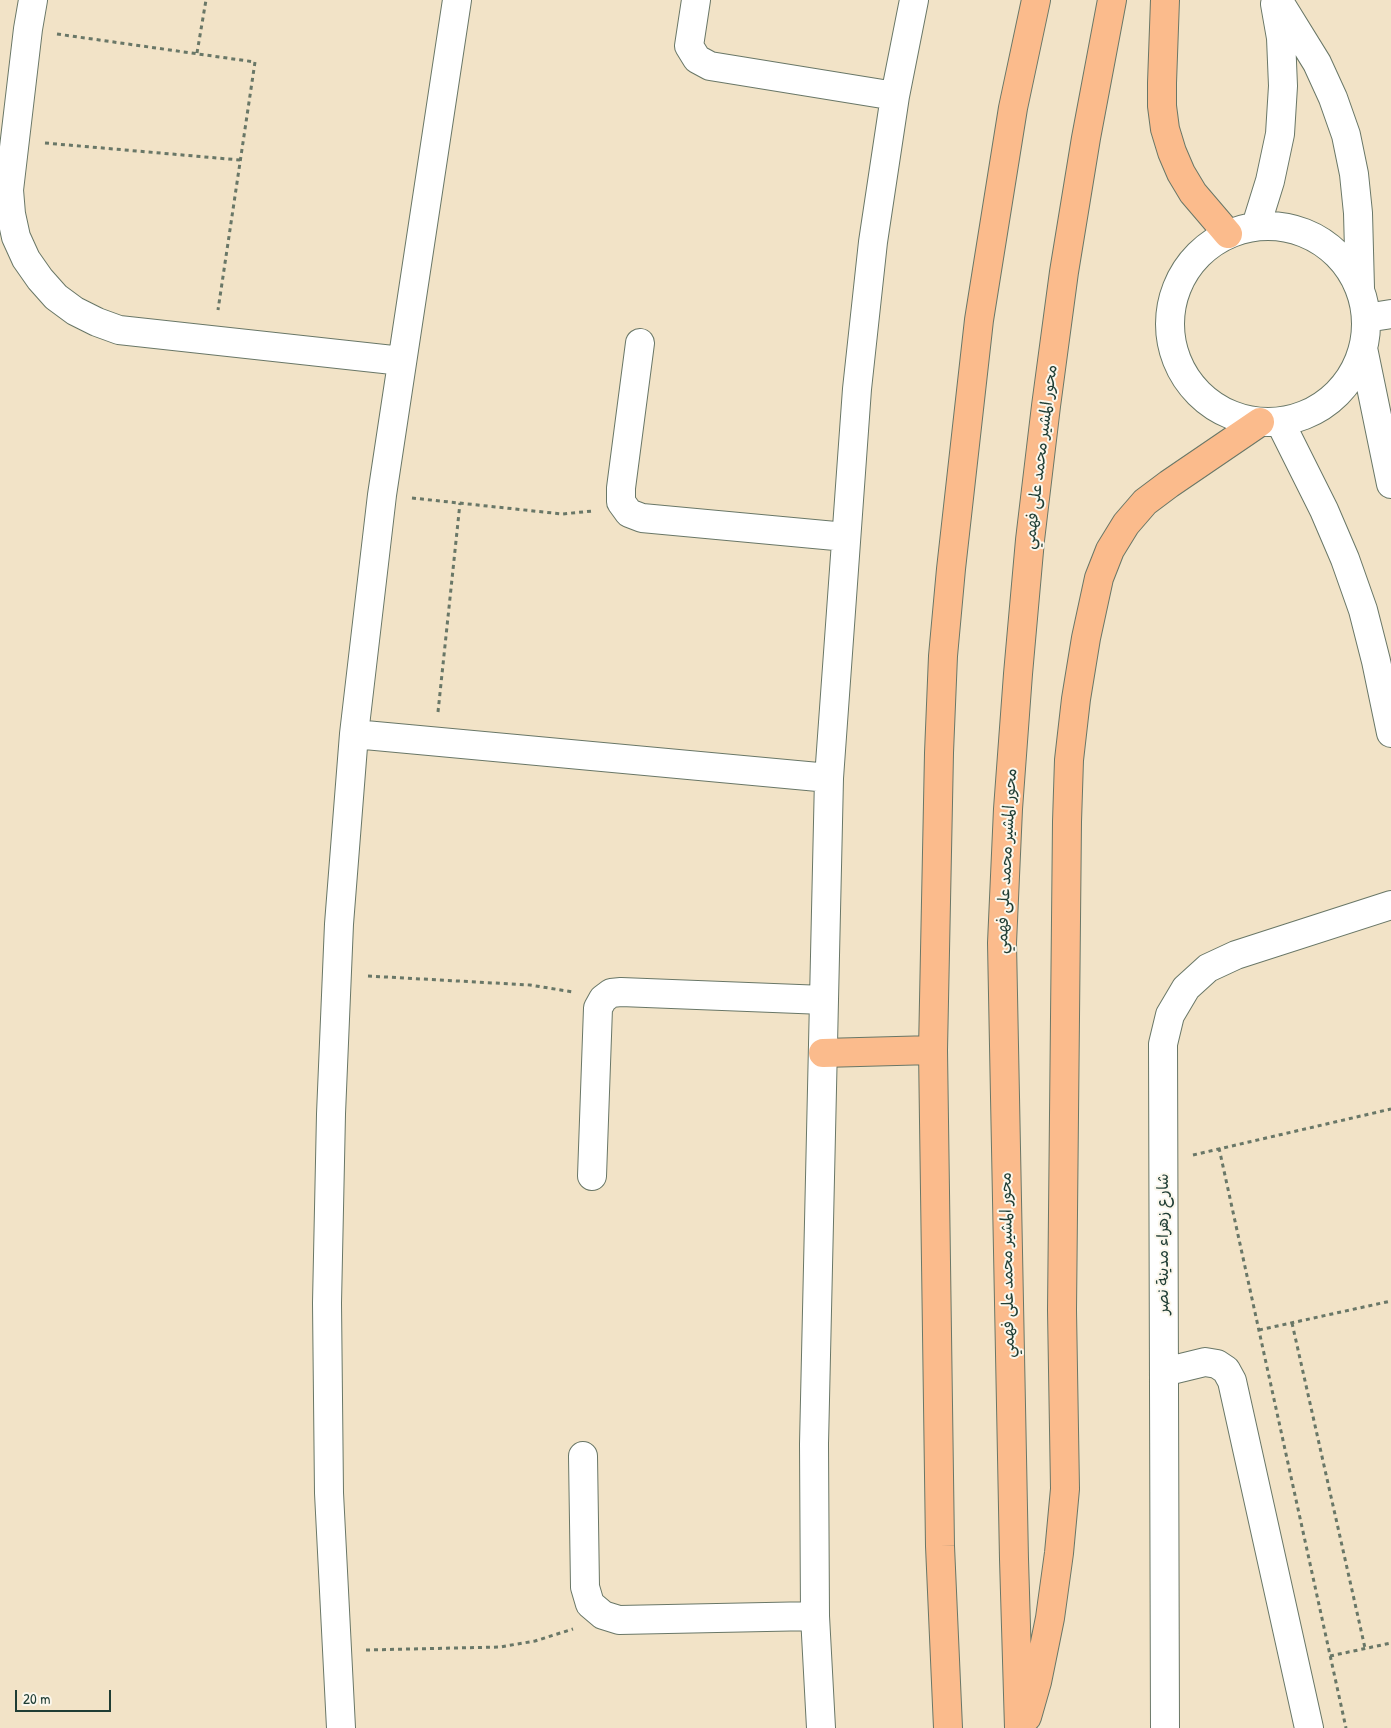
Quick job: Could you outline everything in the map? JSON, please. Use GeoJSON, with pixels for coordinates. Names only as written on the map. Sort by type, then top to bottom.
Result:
{"type":"FeatureCollection","features":[{"type":"Feature","properties":{"kind":"main road"},"geometry":{"type":"LineString","coordinates":[[948,1728],[940,1546],[933,1050],[939,744],[943,656],[979,320],[1013,108],[1036,0]]}},
{"type":"Feature","properties":{"kind":"main road","name":"محور المشير محمد على فهمي"},"geometry":{"type":"LineString","coordinates":[[1019,1728],[1002,943],[1008,809],[1022,626],[1045,415],[1064,272],[1112,0]]}},
{"type":"Feature","properties":{"kind":"main road"},"geometry":{"type":"LineString","coordinates":[[1165,0],[1162,106],[1165,129],[1172,152],[1185,180],[1193,193],[1228,234]]}},
{"type":"Feature","properties":{"kind":"main road"},"geometry":{"type":"LineString","coordinates":[[1024,1728],[1037,1682],[1050,1618],[1060,1554],[1065,1489],[1062,1310],[1066,822],[1069,760],[1086,638],[1099,578],[1110,550],[1126,524],[1145,502],[1169,484],[1270,422]]}},
{"type":"Feature","properties":{"kind":"main road"},"geometry":{"type":"LineString","coordinates":[[823,1053],[933,1050]]}},
{"type":"Feature","properties":{"kind":"street"},"geometry":{"type":"LineString","coordinates":[[33,0],[9,190],[11,214],[16,237],[26,259],[56,297],[75,311],[119,330],[402,361]]}},
{"type":"Feature","properties":{"kind":"street"},"geometry":{"type":"LineString","coordinates":[[341,1728],[329,1494],[327,1303],[330,1114],[339,924],[354,734],[382,495],[456,0]]}},
{"type":"Feature","properties":{"kind":"street"},"geometry":{"type":"LineString","coordinates":[[696,0],[689,46],[696,59],[710,66],[896,96]]}},
{"type":"Feature","properties":{"kind":"street"},"geometry":{"type":"LineString","coordinates":[[821,1728],[815,1616],[814,1444],[829,778],[859,370],[873,242],[896,96],[914,0]]}},
{"type":"Feature","properties":{"kind":"street"},"geometry":{"type":"LineString","coordinates":[[1256,226],[1270,181],[1280,134],[1283,76],[1281,38],[1274,0]]}},
{"type":"Feature","properties":{"kind":"street"},"geometry":{"type":"LineString","coordinates":[[1278,0],[1317,63],[1333,98],[1346,135],[1354,174],[1358,213],[1360,289]]}},
{"type":"Feature","properties":{"kind":"street"},"geometry":{"type":"LineString","coordinates":[[1256,226],[1282,226],[1307,234],[1329,248],[1347,266],[1378,316],[1354,370],[1342,389],[1324,405],[1303,416],[1270,422],[1232,416],[1207,401],[1187,380],[1174,354],[1170,326],[1174,297],[1185,271],[1204,249],[1228,234],[1256,226]]}},
{"type":"Feature","properties":{"kind":"street"},"geometry":{"type":"LineString","coordinates":[[640,343],[621,502],[629,513],[642,518],[846,537]]}},
{"type":"Feature","properties":{"kind":"street"},"geometry":{"type":"LineString","coordinates":[[1363,348],[1391,484]]}},
{"type":"Feature","properties":{"kind":"street"},"geometry":{"type":"LineString","coordinates":[[1270,422],[1324,510],[1345,559],[1363,610],[1391,733]]}},
{"type":"Feature","properties":{"kind":"street"},"geometry":{"type":"LineString","coordinates":[[354,734],[829,778]]}},
{"type":"Feature","properties":{"kind":"street","name":"شارع زهراء مدينة نصر"},"geometry":{"type":"LineString","coordinates":[[1165,1728],[1163,1044],[1170,1015],[1186,988],[1208,968],[1236,956],[1391,906]]}},
{"type":"Feature","properties":{"kind":"street"},"geometry":{"type":"LineString","coordinates":[[592,1176],[598,1008],[602,1000],[611,993],[824,1000]]}},
{"type":"Feature","properties":{"kind":"street"},"geometry":{"type":"LineString","coordinates":[[1164,1372],[1205,1362],[1216,1364],[1226,1370],[1232,1381],[1309,1728]]}},
{"type":"Feature","properties":{"kind":"street"},"geometry":{"type":"LineString","coordinates":[[583,1456],[585,1587],[590,1604],[603,1615],[619,1620],[815,1616]]}},
{"type":"Feature","properties":{"kind":"path"},"geometry":{"type":"LineString","coordinates":[[197,54],[206,0]]}},
{"type":"Feature","properties":{"kind":"path"},"geometry":{"type":"LineString","coordinates":[[28,30],[255,62],[214,340]]}},
{"type":"Feature","properties":{"kind":"path"},"geometry":{"type":"LineString","coordinates":[[14,140],[240,160]]}},
{"type":"Feature","properties":{"kind":"path"},"geometry":{"type":"LineString","coordinates":[[382,495],[562,514],[602,509],[621,502]]}},
{"type":"Feature","properties":{"kind":"path"},"geometry":{"type":"LineString","coordinates":[[435,742],[460,503]]}},
{"type":"Feature","properties":{"kind":"path"},"geometry":{"type":"LineString","coordinates":[[337,974],[530,985],[563,990],[602,1000]]}},
{"type":"Feature","properties":{"kind":"path"},"geometry":{"type":"LineString","coordinates":[[1163,1164],[1219,1148],[1391,1109]]}},
{"type":"Feature","properties":{"kind":"path"},"geometry":{"type":"LineString","coordinates":[[1219,1148],[1346,1728]]}},
{"type":"Feature","properties":{"kind":"path"},"geometry":{"type":"LineString","coordinates":[[1259,1330],[1391,1301]]}},
{"type":"Feature","properties":{"kind":"path"},"geometry":{"type":"LineString","coordinates":[[1292,1323],[1365,1648]]}},
{"type":"Feature","properties":{"kind":"path"},"geometry":{"type":"LineString","coordinates":[[336,1650],[500,1648],[535,1641],[570,1630],[603,1615]]}},
{"type":"Feature","properties":{"kind":"path"},"geometry":{"type":"LineString","coordinates":[[1330,1656],[1391,1643]]}}]}
